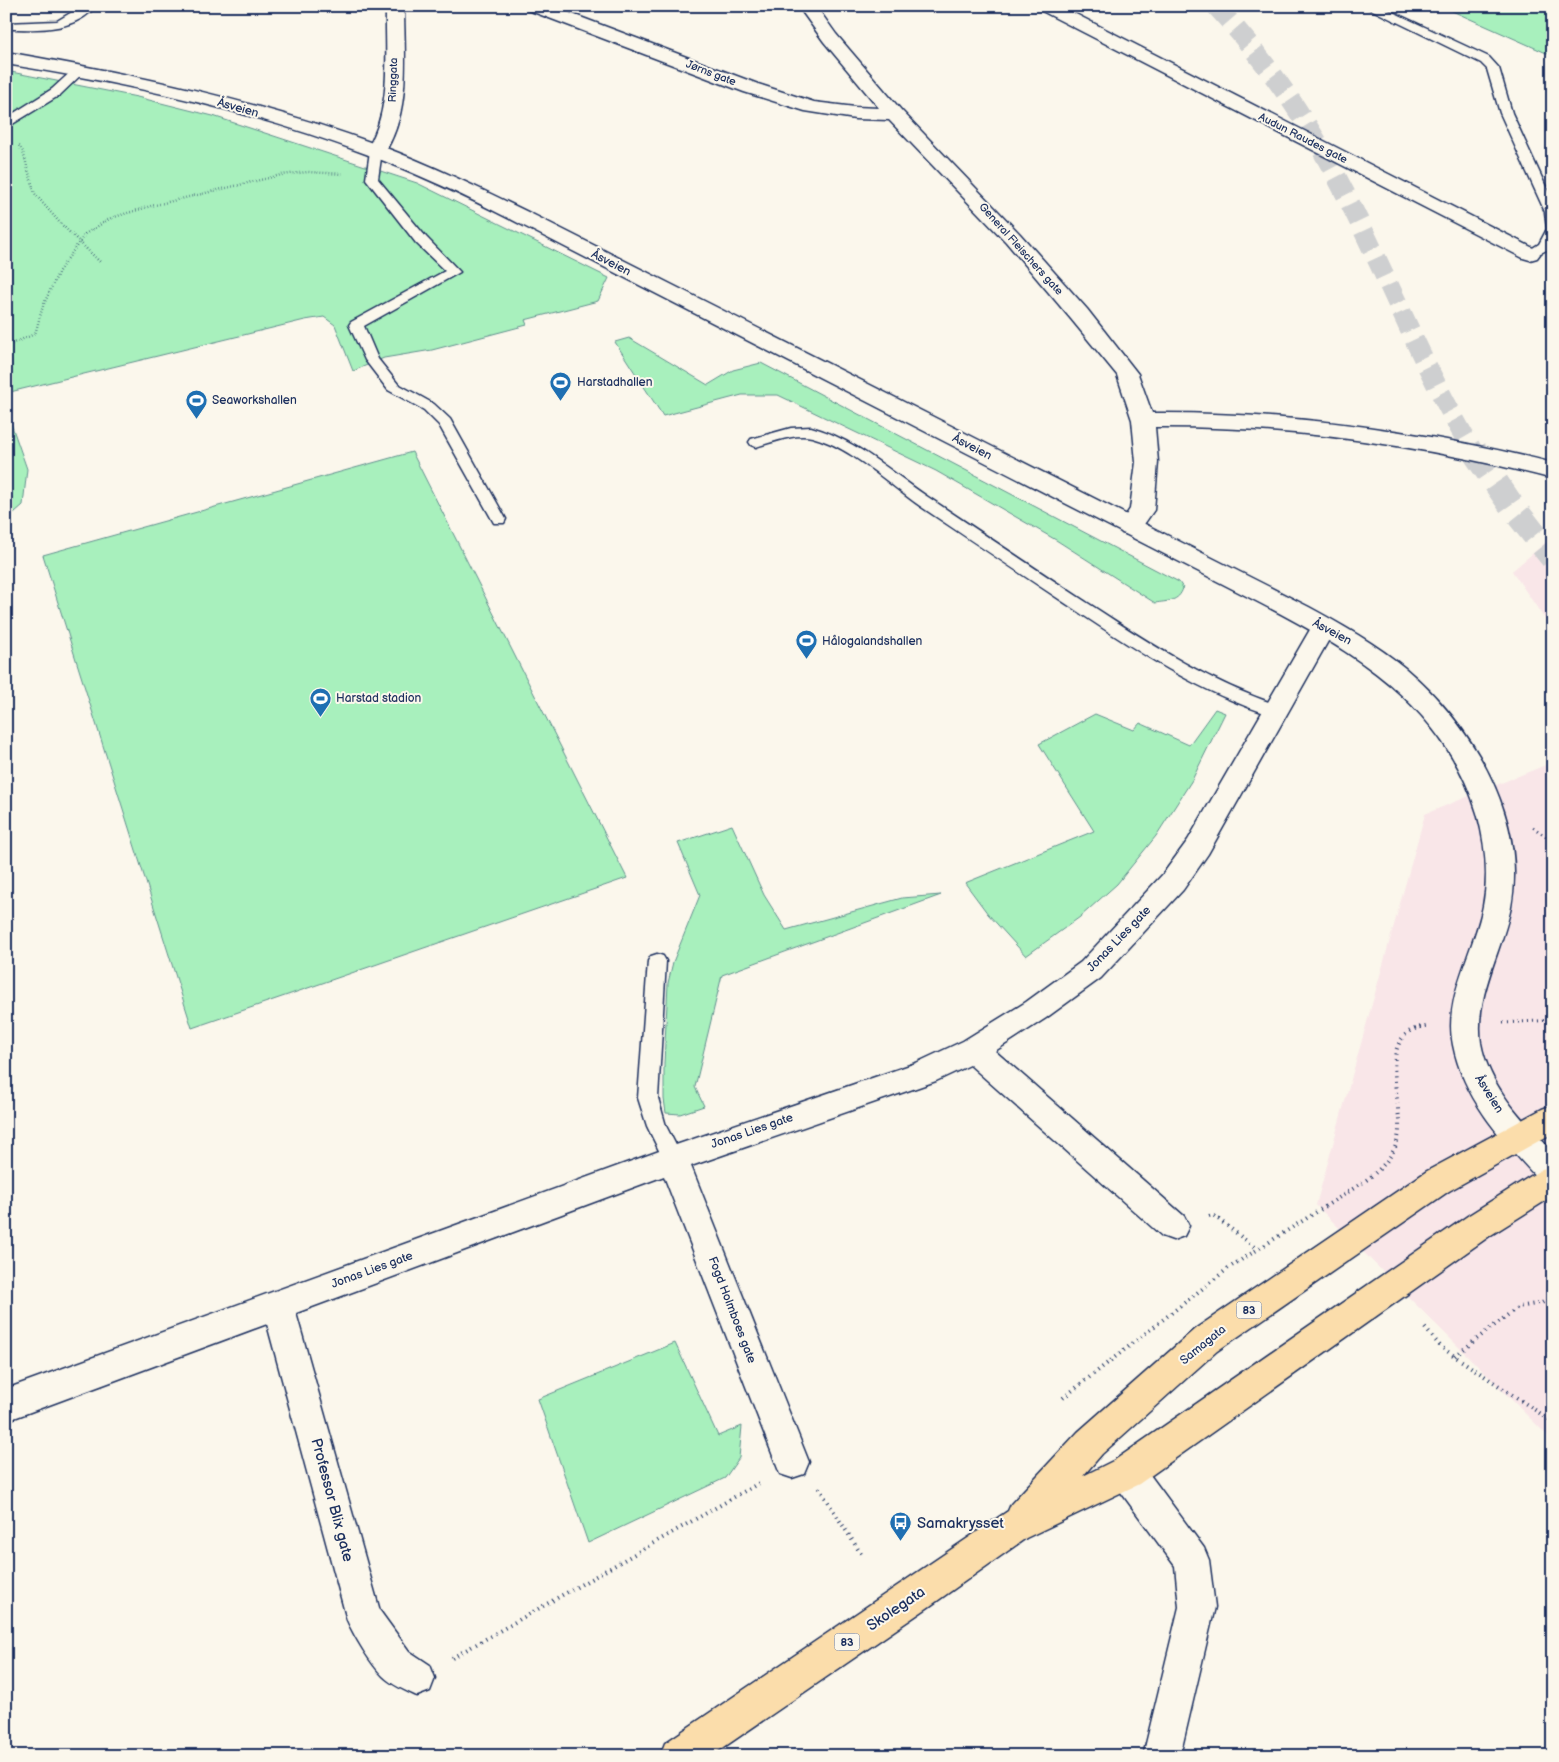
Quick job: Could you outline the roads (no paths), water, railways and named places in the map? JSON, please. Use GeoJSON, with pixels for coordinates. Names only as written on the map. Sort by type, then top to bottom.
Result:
{"type":"FeatureCollection","features":[{"type":"Feature","properties":{"kind":"highway","name":"Samagata"},"geometry":{"type":"LineString","coordinates":[[1014,1526],[1090,1443],[1206,1340],[1438,1181],[1518,1135],[1553,1118]]}},
{"type":"Feature","properties":{"kind":"highway","name":"83"},"geometry":{"type":"LineString","coordinates":[[1014,1526],[1127,1472],[1464,1236],[1553,1179]]}},
{"type":"Feature","properties":{"kind":"highway","name":"Skolegata"},"geometry":{"type":"LineString","coordinates":[[678,1756],[918,1594],[1014,1526]]}},
{"type":"Feature","properties":{"kind":"street","name":"Ringgata"},"geometry":{"type":"LineString","coordinates":[[376,152],[383,140],[394,105],[395,6]]}},
{"type":"Feature","properties":{"kind":"street","name":"Jørns gate"},"geometry":{"type":"LineString","coordinates":[[534,6],[751,88],[812,107],[855,113],[894,114]]}},
{"type":"Feature","properties":{"kind":"street","name":"General Fleischers gate"},"geometry":{"type":"LineString","coordinates":[[807,6],[830,38],[894,114],[1013,238],[1079,314],[1127,374],[1143,420],[1147,462],[1142,510],[1130,527]]}},
{"type":"Feature","properties":{"kind":"street","name":"Audun Raudes gate"},"geometry":{"type":"LineString","coordinates":[[1046,6],[1530,254]]}},
{"type":"Feature","properties":{"kind":"street","name":"Åsveien"},"geometry":{"type":"LineString","coordinates":[[6,58],[145,84],[235,107],[376,152],[458,187],[1130,527],[1357,645],[1416,692],[1448,729],[1465,753],[1484,790],[1494,822],[1499,850],[1498,895],[1492,930],[1478,967],[1464,1025],[1467,1049],[1477,1077],[1495,1106],[1518,1135],[1553,1173]]}},
{"type":"Feature","properties":{"kind":"street"},"geometry":{"type":"LineString","coordinates":[[1143,420],[1230,420],[1335,430],[1478,452],[1552,471]]}},
{"type":"Feature","properties":{"kind":"street","name":"Jonas Lies gate"},"geometry":{"type":"LineString","coordinates":[[6,1405],[673,1159],[926,1072],[973,1050],[1036,1010],[1091,970],[1173,882],[1198,847],[1278,711],[1324,628]]}},
{"type":"Feature","properties":{"kind":"street"},"geometry":{"type":"LineString","coordinates":[[973,1050],[1173,1226]]}},
{"type":"Feature","properties":{"kind":"street","name":"Fogd Holmboes gate"},"geometry":{"type":"LineString","coordinates":[[673,1159],[792,1462]]}},
{"type":"Feature","properties":{"kind":"street","name":"Professor Blix gate"},"geometry":{"type":"LineString","coordinates":[[278,1304],[365,1620],[396,1664],[417,1678]]}},
{"type":"Feature","properties":{"kind":"street"},"geometry":{"type":"LineString","coordinates":[[1127,1472],[1192,1560],[1198,1608],[1161,1756]]}},
{"type":"Feature","properties":{"kind":"lane"},"geometry":{"type":"LineString","coordinates":[[6,26],[58,24],[71,21],[90,6]]}},
{"type":"Feature","properties":{"kind":"lane","name":"Audun Raudes gate"},"geometry":{"type":"LineString","coordinates":[[1370,6],[1485,60],[1493,68],[1506,113],[1551,212],[1553,230],[1544,246],[1530,254]]}},
{"type":"Feature","properties":{"kind":"lane"},"geometry":{"type":"LineString","coordinates":[[6,124],[56,92],[79,71]]}},
{"type":"Feature","properties":{"kind":"lane"},"geometry":{"type":"LineString","coordinates":[[376,152],[372,179],[421,240],[453,272],[356,326],[372,360],[393,387],[429,407],[445,422],[499,519]]}},
{"type":"Feature","properties":{"kind":"lane"},"geometry":{"type":"LineString","coordinates":[[756,442],[791,433],[811,432],[836,441],[870,462],[923,501],[1143,647],[1193,677],[1246,701],[1278,711]]}},
{"type":"Feature","properties":{"kind":"lane"},"geometry":{"type":"LineString","coordinates":[[657,962],[648,1098],[657,1126],[673,1159]]}},
{"type":"Feature","properties":{"kind":"tunnel"},"geometry":{"type":"LineString","coordinates":[[1216,6],[1274,76],[1323,152],[1362,227],[1453,417],[1474,453]]}},
{"type":"Feature","properties":{"kind":"tunnel"},"geometry":{"type":"LineString","coordinates":[[1474,451],[1514,509],[1553,558]]}},
{"type":"Feature","properties":{"kind":"place","name":"Harstadhallen"},"geometry":{"type":"Point","coordinates":[561,401]}},
{"type":"Feature","properties":{"kind":"place","name":"Seaworkshallen"},"geometry":{"type":"Point","coordinates":[196,419]}},
{"type":"Feature","properties":{"kind":"place","name":"Hålogalandshallen"},"geometry":{"type":"Point","coordinates":[806,660]}},
{"type":"Feature","properties":{"kind":"place","name":"Harstad stadion"},"geometry":{"type":"Point","coordinates":[320,717]}},
{"type":"Feature","properties":{"kind":"place","name":"Samakrysset"},"geometry":{"type":"Point","coordinates":[901,1542]}}]}
